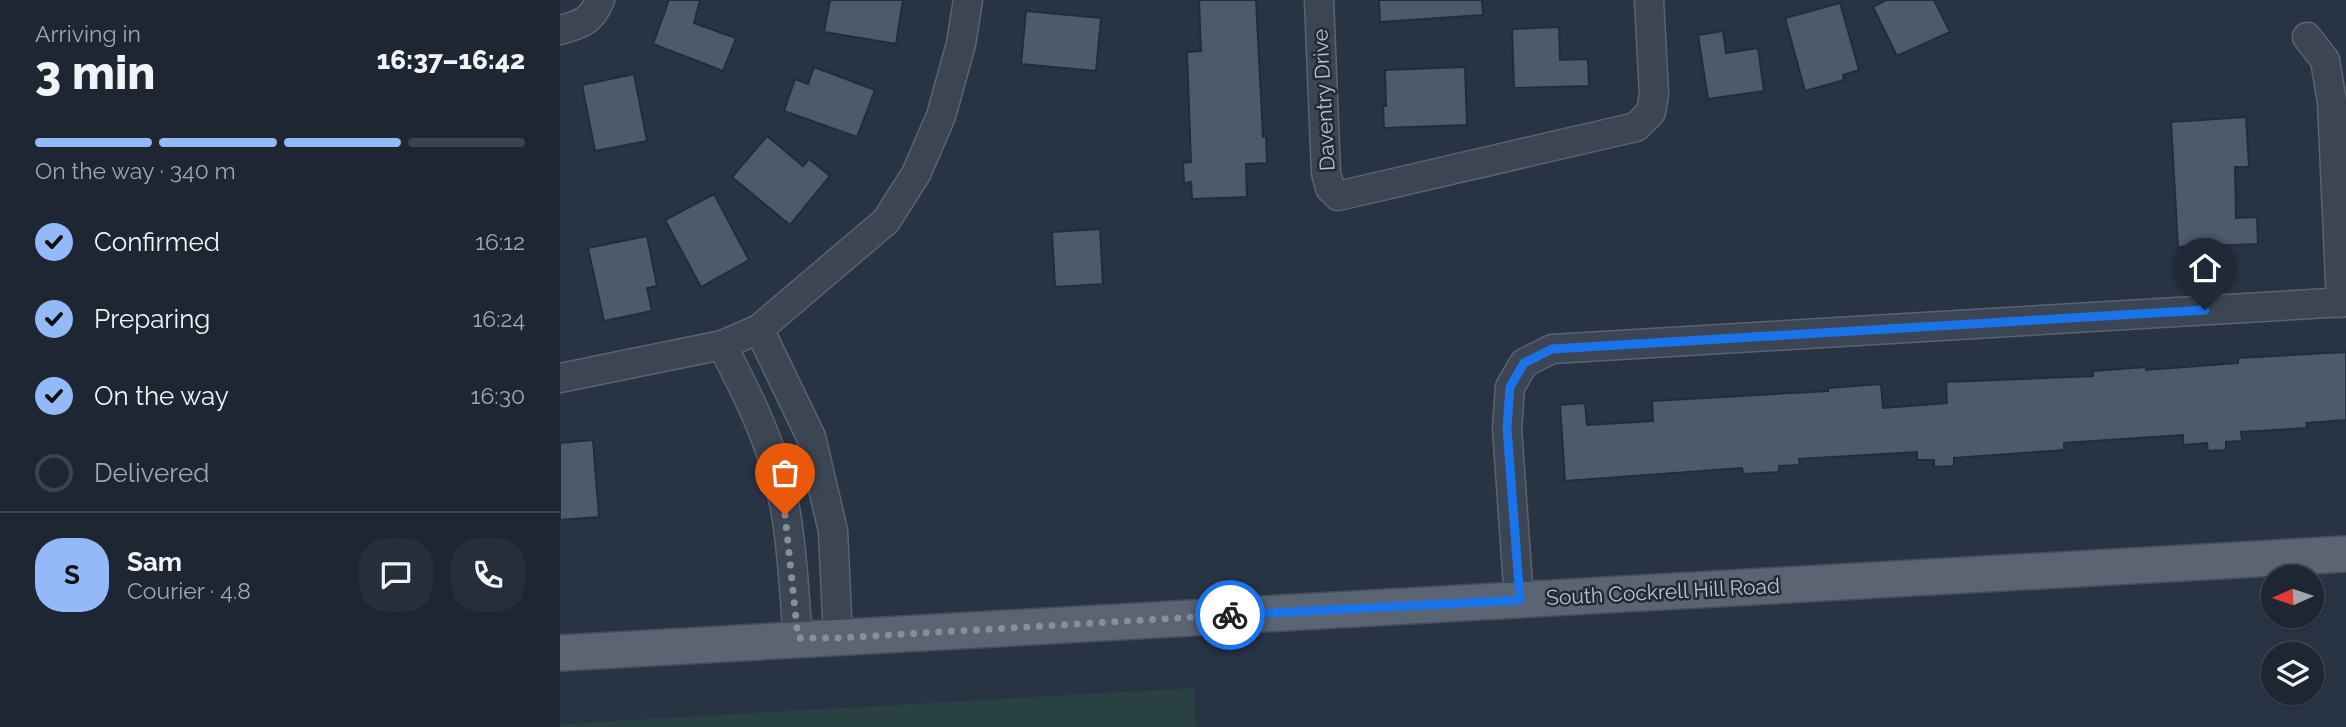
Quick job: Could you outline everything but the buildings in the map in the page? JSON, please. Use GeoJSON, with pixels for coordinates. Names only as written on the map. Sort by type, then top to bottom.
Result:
{"type":"FeatureCollection","features":[{"type":"Feature","properties":{"kind":"main road","name":"South Cockrell Hill Road"},"geometry":{"type":"LineString","coordinates":[[560,653],[2346,554]]}},
{"type":"Feature","properties":{"kind":"street"},"geometry":{"type":"LineString","coordinates":[[560,378],[722,345],[759,329],[886,221],[915,174],[941,116],[961,44],[968,0]]}},
{"type":"Feature","properties":{"kind":"street","name":"Daventry Drive"},"geometry":{"type":"LineString","coordinates":[[1319,0],[1326,173],[1330,188],[1338,196],[1636,127],[1651,111],[1654,94],[1649,0]]}},
{"type":"Feature","properties":{"kind":"street"},"geometry":{"type":"LineString","coordinates":[[560,30],[582,24],[597,6]]}},
{"type":"Feature","properties":{"kind":"street"},"geometry":{"type":"LineString","coordinates":[[1520,600],[1507,428],[1510,387],[1524,363],[1552,349],[2344,302],[2333,102],[2325,60],[2307,37]]}},
{"type":"Feature","properties":{"kind":"street"},"geometry":{"type":"LineString","coordinates":[[759,329],[811,437],[833,531],[838,638]]}},
{"type":"Feature","properties":{"kind":"street"},"geometry":{"type":"LineString","coordinates":[[722,345],[753,407],[777,473],[789,537],[798,638]]}},
{"type":"Feature","properties":{"kind":"green space"},"geometry":{"type":"Polygon","coordinates":[[[1194,688],[1196,727],[560,727],[560,724],[1194,688]]]}},
{"type":"Feature","properties":{"kind":"way so far"},"geometry":{"type":"LineString","coordinates":[[785,515],[798,638],[838,638],[1230,615]]}},
{"type":"Feature","properties":{"kind":"route"},"geometry":{"type":"LineString","coordinates":[[1230,615],[1520,600],[1507,428],[1510,387],[1524,363],[1552,349],[2205,310]]}}]}
